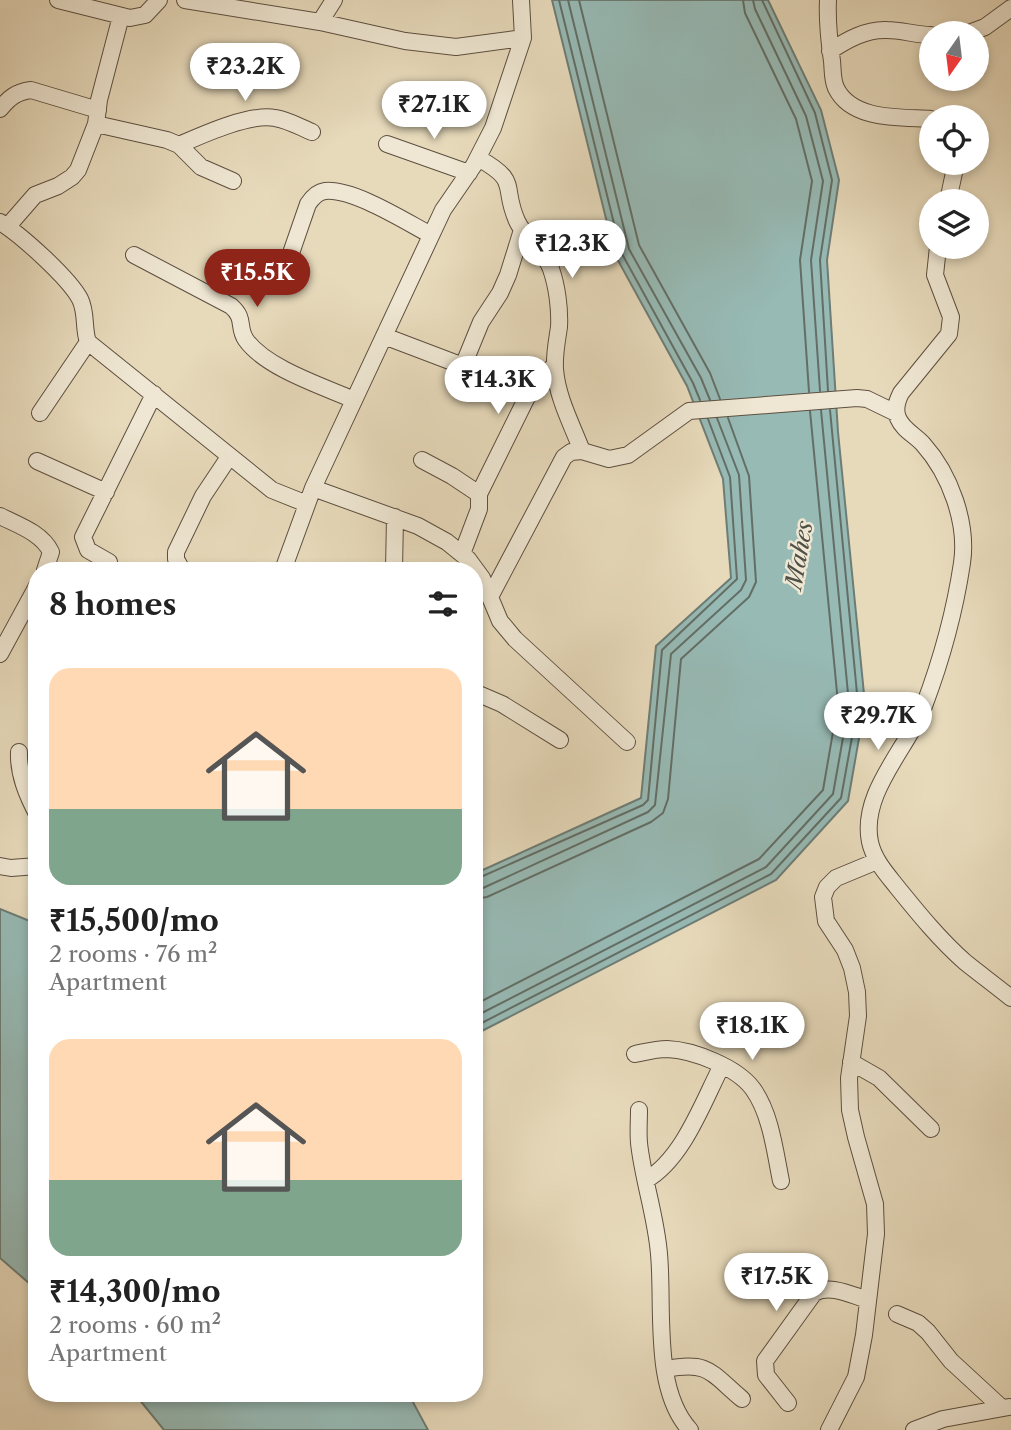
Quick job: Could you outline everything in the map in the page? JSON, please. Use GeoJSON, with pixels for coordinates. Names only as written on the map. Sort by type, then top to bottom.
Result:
{"type":"FeatureCollection","features":[{"type":"Feature","properties":{"kind":"street"},"geometry":{"type":"LineString","coordinates":[[58,0],[139,18],[159,0]]}},
{"type":"Feature","properties":{"kind":"street"},"geometry":{"type":"LineString","coordinates":[[185,0],[320,22],[405,41],[456,47],[523,38]]}},
{"type":"Feature","properties":{"kind":"street"},"geometry":{"type":"LineString","coordinates":[[320,22],[334,0]]}},
{"type":"Feature","properties":{"kind":"street"},"geometry":{"type":"LineString","coordinates":[[286,562],[313,488],[443,210],[478,158],[493,128],[523,38],[521,0]]}},
{"type":"Feature","properties":{"kind":"street"},"geometry":{"type":"LineString","coordinates":[[828,0],[830,51],[835,86],[850,103],[876,115],[919,118]]}},
{"type":"Feature","properties":{"kind":"street"},"geometry":{"type":"LineString","coordinates":[[989,24],[1011,8]]}},
{"type":"Feature","properties":{"kind":"street"},"geometry":{"type":"LineString","coordinates":[[121,16],[97,117],[78,170],[58,186],[35,195],[4,224],[74,290],[84,311],[88,342],[272,490],[307,504]]}},
{"type":"Feature","properties":{"kind":"street"},"geometry":{"type":"LineString","coordinates":[[830,51],[852,38],[873,31],[919,34]]}},
{"type":"Feature","properties":{"kind":"street"},"geometry":{"type":"LineString","coordinates":[[0,109],[8,99],[19,92],[31,90],[97,117],[179,145],[201,167],[233,181]]}},
{"type":"Feature","properties":{"kind":"street"},"geometry":{"type":"LineString","coordinates":[[179,145],[213,130],[264,117],[283,120],[312,132]]}},
{"type":"Feature","properties":{"kind":"street"},"geometry":{"type":"LineString","coordinates":[[387,144],[468,173]]}},
{"type":"Feature","properties":{"kind":"street"},"geometry":{"type":"LineString","coordinates":[[478,158],[496,168],[508,183],[513,211],[523,230],[542,251],[551,270],[559,308],[555,364],[558,384],[582,450]]}},
{"type":"Feature","properties":{"kind":"street"},"geometry":{"type":"LineString","coordinates":[[281,282],[308,204],[314,196],[323,191],[347,194],[432,235]]}},
{"type":"Feature","properties":{"kind":"street"},"geometry":{"type":"LineString","coordinates":[[463,366],[481,322],[504,284],[523,230]]}},
{"type":"Feature","properties":{"kind":"street"},"geometry":{"type":"LineString","coordinates":[[134,255],[231,306],[239,313],[246,340],[276,366],[354,400]]}},
{"type":"Feature","properties":{"kind":"street"},"geometry":{"type":"LineString","coordinates":[[937,259],[935,275],[951,317],[949,334],[901,393],[896,403],[896,413],[903,427],[929,453],[947,483],[959,516],[963,555],[951,616],[925,703],[911,735],[878,790],[871,813],[870,841],[877,861],[935,933],[965,962],[1011,998]]}},
{"type":"Feature","properties":{"kind":"street"},"geometry":{"type":"LineString","coordinates":[[384,336],[463,366],[527,397]]}},
{"type":"Feature","properties":{"kind":"street"},"geometry":{"type":"LineString","coordinates":[[40,412],[88,342]]}},
{"type":"Feature","properties":{"kind":"street"},"geometry":{"type":"LineString","coordinates":[[462,554],[479,509],[479,494],[527,397],[555,364]]}},
{"type":"Feature","properties":{"kind":"street"},"geometry":{"type":"LineString","coordinates":[[108,562],[88,550],[83,537],[154,394]]}},
{"type":"Feature","properties":{"kind":"street"},"geometry":{"type":"LineString","coordinates":[[491,595],[564,457],[571,452],[582,450],[609,459],[628,455],[689,411],[857,398],[867,399],[896,413]]}},
{"type":"Feature","properties":{"kind":"street"},"geometry":{"type":"LineString","coordinates":[[178,562],[176,551],[203,496],[229,457]]}},
{"type":"Feature","properties":{"kind":"street"},"geometry":{"type":"LineString","coordinates":[[422,460],[479,494]]}},
{"type":"Feature","properties":{"kind":"street"},"geometry":{"type":"LineString","coordinates":[[37,461],[106,492]]}},
{"type":"Feature","properties":{"kind":"street"},"geometry":{"type":"LineString","coordinates":[[313,488],[418,526],[447,542],[469,562]]}},
{"type":"Feature","properties":{"kind":"street"},"geometry":{"type":"LineString","coordinates":[[0,516],[47,544],[51,552],[48,562]]}},
{"type":"Feature","properties":{"kind":"street"},"geometry":{"type":"LineString","coordinates":[[394,562],[395,517]]}},
{"type":"Feature","properties":{"kind":"street"},"geometry":{"type":"LineString","coordinates":[[483,580],[500,621],[515,639],[627,742]]}},
{"type":"Feature","properties":{"kind":"street"},"geometry":{"type":"LineString","coordinates":[[0,654],[28,603]]}},
{"type":"Feature","properties":{"kind":"street"},"geometry":{"type":"LineString","coordinates":[[483,696],[502,704],[561,740]]}},
{"type":"Feature","properties":{"kind":"street"},"geometry":{"type":"LineString","coordinates":[[19,752],[19,763],[28,795]]}},
{"type":"Feature","properties":{"kind":"street"},"geometry":{"type":"LineString","coordinates":[[829,1430],[856,1377],[864,1335],[876,1234],[874,1204],[850,1110],[849,1078],[858,1016],[857,992],[845,950],[826,921],[822,897],[836,878],[877,861]]}},
{"type":"Feature","properties":{"kind":"street"},"geometry":{"type":"LineString","coordinates":[[0,866],[28,867]]}},
{"type":"Feature","properties":{"kind":"street"},"geometry":{"type":"LineString","coordinates":[[635,1054],[667,1049],[686,1052],[722,1065],[742,1077],[753,1089],[768,1123],[781,1181]]}},
{"type":"Feature","properties":{"kind":"street"},"geometry":{"type":"LineString","coordinates":[[851,1062],[879,1078],[931,1129]]}},
{"type":"Feature","properties":{"kind":"street"},"geometry":{"type":"LineString","coordinates":[[646,1180],[657,1174],[677,1151],[722,1065]]}},
{"type":"Feature","properties":{"kind":"street"},"geometry":{"type":"LineString","coordinates":[[639,1110],[639,1141],[659,1252],[663,1344],[668,1387],[679,1419],[690,1430]]}},
{"type":"Feature","properties":{"kind":"street"},"geometry":{"type":"LineString","coordinates":[[788,1403],[766,1375],[765,1361],[814,1293],[821,1289],[830,1289],[868,1300]]}},
{"type":"Feature","properties":{"kind":"street"},"geometry":{"type":"LineString","coordinates":[[897,1314],[928,1332],[951,1361],[1007,1408]]}},
{"type":"Feature","properties":{"kind":"street"},"geometry":{"type":"LineString","coordinates":[[666,1369],[696,1365],[705,1368],[742,1399]]}},
{"type":"Feature","properties":{"kind":"street"},"geometry":{"type":"LineString","coordinates":[[914,1430],[943,1419],[1007,1408]]}},
{"type":"Feature","properties":{"kind":"water","name":"Mahes"},"geometry":{"type":"Polygon","coordinates":[[[552,0],[768,0],[821,110],[839,180],[827,260],[838,432],[865,704],[848,801],[776,880],[483,1030],[483,870],[641,798],[656,646],[731,578],[723,479],[687,386],[615,255],[552,0]]]}},
{"type":"Feature","properties":{"kind":"water"},"geometry":{"type":"Polygon","coordinates":[[[0,909],[28,920],[28,1282],[0,1258],[0,909]]]}},
{"type":"Feature","properties":{"kind":"water"},"geometry":{"type":"Polygon","coordinates":[[[141,1402],[413,1402],[428,1430],[164,1430],[141,1402]]]}}]}
